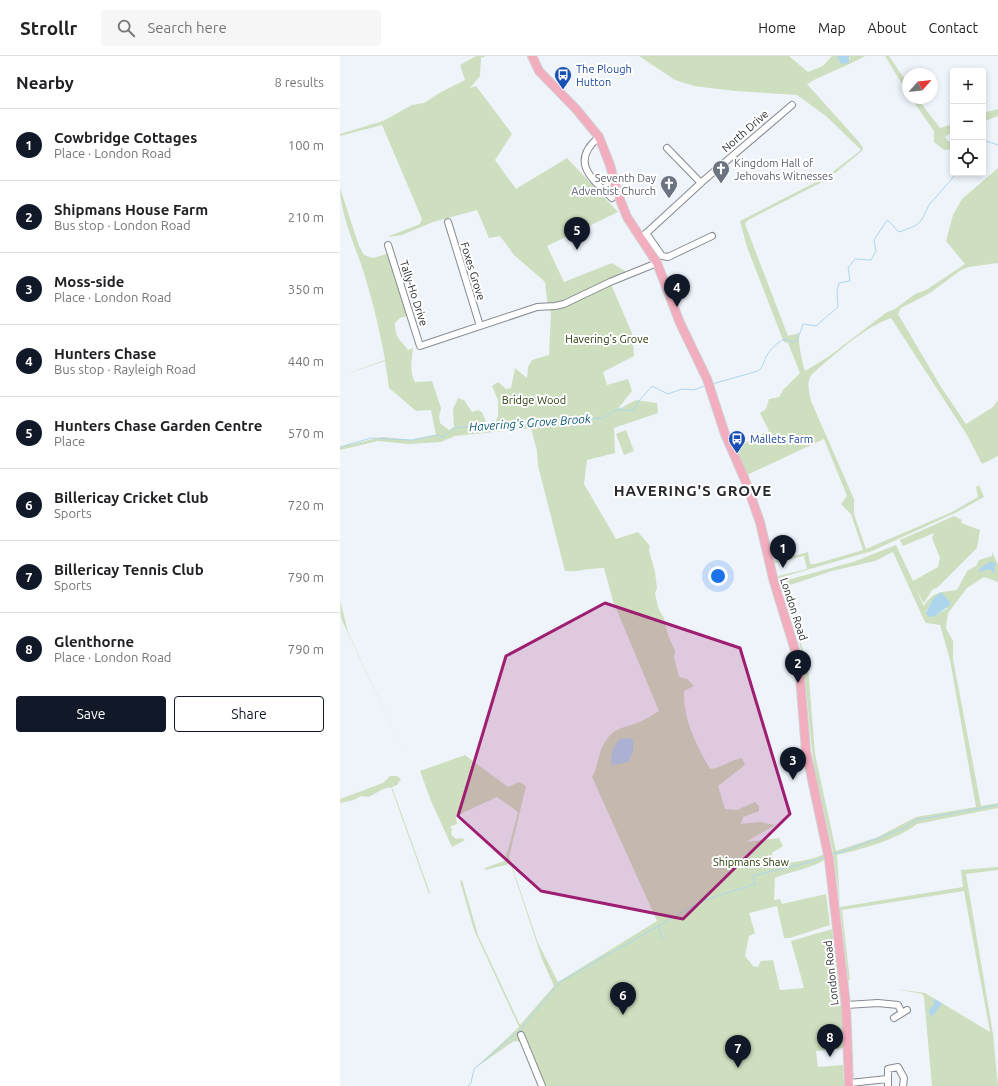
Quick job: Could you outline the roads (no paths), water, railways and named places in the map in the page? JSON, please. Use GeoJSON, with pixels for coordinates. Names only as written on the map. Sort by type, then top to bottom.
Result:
{"type":"FeatureCollection","features":[{"type":"Feature","properties":{"kind":"main road"},"geometry":{"type":"LineString","coordinates":[[532,56],[539,71],[576,109],[599,137]]}},
{"type":"Feature","properties":{"kind":"main road","name":"London Road"},"geometry":{"type":"LineString","coordinates":[[599,137],[619,198],[627,217],[644,236],[680,323],[707,379],[725,434],[745,480],[758,518],[775,587],[798,656],[806,751],[828,856],[846,1005],[849,1084]]}},
{"type":"Feature","properties":{"kind":"street","name":"North Drive"},"geometry":{"type":"LineString","coordinates":[[644,236],[701,183],[792,105]]}},
{"type":"Feature","properties":{"kind":"street"},"geometry":{"type":"LineString","coordinates":[[599,137],[587,149],[584,164],[591,178],[612,198]]}},
{"type":"Feature","properties":{"kind":"street"},"geometry":{"type":"LineString","coordinates":[[667,148],[701,183]]}},
{"type":"Feature","properties":{"kind":"street","name":"Foxes Grove"},"geometry":{"type":"LineString","coordinates":[[448,222],[480,326]]}},
{"type":"Feature","properties":{"kind":"street"},"geometry":{"type":"LineString","coordinates":[[644,236],[662,256],[668,257],[712,236]]}},
{"type":"Feature","properties":{"kind":"street","name":"Tally-Ho Drive"},"geometry":{"type":"LineString","coordinates":[[388,245],[420,346],[480,326]]}},
{"type":"Feature","properties":{"kind":"street"},"geometry":{"type":"LineString","coordinates":[[480,326],[538,307],[564,304],[610,282],[656,263]]}},
{"type":"Feature","properties":{"kind":"street"},"geometry":{"type":"LineString","coordinates":[[846,1005],[890,1003],[898,1006],[905,1012],[894,1018]]}},
{"type":"Feature","properties":{"kind":"street"},"geometry":{"type":"LineString","coordinates":[[521,1035],[542,1086]]}},
{"type":"Feature","properties":{"kind":"street"},"geometry":{"type":"LineString","coordinates":[[888,1086],[888,1069],[898,1067],[904,1078],[903,1086]]}},
{"type":"Feature","properties":{"kind":"street"},"geometry":{"type":"LineString","coordinates":[[849,1084],[887,1079]]}},
{"type":"Feature","properties":{"kind":"water"},"geometry":{"type":"Polygon","coordinates":[[[838,56],[849,56],[849,63],[841,64],[838,56]]]}},
{"type":"Feature","properties":{"kind":"water"},"geometry":{"type":"Polygon","coordinates":[[[992,561],[996,564],[994,567],[995,572],[993,573],[990,569],[979,572],[980,568],[992,561]]]}},
{"type":"Feature","properties":{"kind":"water"},"geometry":{"type":"Polygon","coordinates":[[[941,592],[950,602],[950,605],[935,616],[929,617],[926,613],[932,600],[941,592]]]}},
{"type":"Feature","properties":{"kind":"water"},"geometry":{"type":"Polygon","coordinates":[[[631,738],[633,740],[633,752],[628,762],[612,765],[611,759],[613,752],[620,739],[631,738]]]}},
{"type":"Feature","properties":{"kind":"water"},"geometry":{"type":"Polygon","coordinates":[[[934,999],[942,1003],[932,1017],[929,1013],[930,1008],[934,1005],[934,999]]]}},
{"type":"Feature","properties":{"kind":"waterway","name":"Havering's Grove Brook"},"geometry":{"type":"LineString","coordinates":[[986,141],[998,145]]}},
{"type":"Feature","properties":{"kind":"waterway","name":"Havering's Grove Brook"},"geometry":{"type":"LineString","coordinates":[[712,384],[758,371],[770,351],[779,342],[784,339],[792,342],[797,341],[803,324],[816,326],[838,307],[837,291],[839,283],[850,281],[848,268],[855,259],[871,260],[876,251],[874,240],[887,220],[899,232],[915,226],[921,221],[929,205],[954,176]]}},
{"type":"Feature","properties":{"kind":"waterway","name":"Havering's Grove Brook"},"geometry":{"type":"LineString","coordinates":[[340,447],[371,438],[412,440],[436,435],[443,437],[453,429],[462,427],[525,426],[531,422],[603,418],[618,409],[634,411],[638,402],[652,386],[668,394],[682,389],[693,390],[705,386]]}},
{"type":"Feature","properties":{"kind":"waterway"},"geometry":{"type":"LineString","coordinates":[[831,854],[842,852],[902,829],[916,820],[998,805]]}},
{"type":"Feature","properties":{"kind":"waterway"},"geometry":{"type":"LineString","coordinates":[[468,1086],[471,1083],[474,1069],[519,1031],[560,982],[702,901],[755,884],[753,876],[807,863],[825,857]]}},
{"type":"Feature","properties":{"kind":"waterway"},"geometry":{"type":"LineString","coordinates":[[659,926],[662,939]]}},
{"type":"Feature","properties":{"kind":"place","name":"The Plough Hutton"},"geometry":{"type":"Point","coordinates":[563,90]}},
{"type":"Feature","properties":{"kind":"place","name":"Kingdom Hall of Jehovahs Witnesses"},"geometry":{"type":"Point","coordinates":[721,184]}},
{"type":"Feature","properties":{"kind":"place","name":"Seventh Day Adventist Church"},"geometry":{"type":"Point","coordinates":[669,199]}},
{"type":"Feature","properties":{"kind":"place","name":"Hunters Chase Garden Centre"},"geometry":{"type":"Point","coordinates":[577,250]}},
{"type":"Feature","properties":{"kind":"place","name":"Hunters Chase"},"geometry":{"type":"Point","coordinates":[677,307]}},
{"type":"Feature","properties":{"kind":"place","name":"Mallets Farm"},"geometry":{"type":"Point","coordinates":[737,454]}},
{"type":"Feature","properties":{"kind":"place","name":"Cowbridge Cottages"},"geometry":{"type":"Point","coordinates":[783,568]}},
{"type":"Feature","properties":{"kind":"place","name":"Shipmans House Farm"},"geometry":{"type":"Point","coordinates":[798,683]}},
{"type":"Feature","properties":{"kind":"place","name":"Moss-side"},"geometry":{"type":"Point","coordinates":[793,780]}},
{"type":"Feature","properties":{"kind":"place","name":"Billericay Cricket Club"},"geometry":{"type":"Point","coordinates":[623,1015]}},
{"type":"Feature","properties":{"kind":"place","name":"Glenthorne"},"geometry":{"type":"Point","coordinates":[830,1057]}},
{"type":"Feature","properties":{"kind":"place","name":"Billericay Tennis Club"},"geometry":{"type":"Point","coordinates":[738,1068]}},
{"type":"Feature","properties":{"kind":"district","name":"HAVERING'S GROVE"},"geometry":{"type":"Point","coordinates":[693,491]}},
{"type":"Feature","properties":{"kind":"park label","name":"Havering's Grove"},"geometry":{"type":"Point","coordinates":[607,339]}},
{"type":"Feature","properties":{"kind":"park label","name":"Bridge Wood"},"geometry":{"type":"Point","coordinates":[534,400]}},
{"type":"Feature","properties":{"kind":"park label","name":"Shipmans Shaw"},"geometry":{"type":"Point","coordinates":[751,862]}}]}
